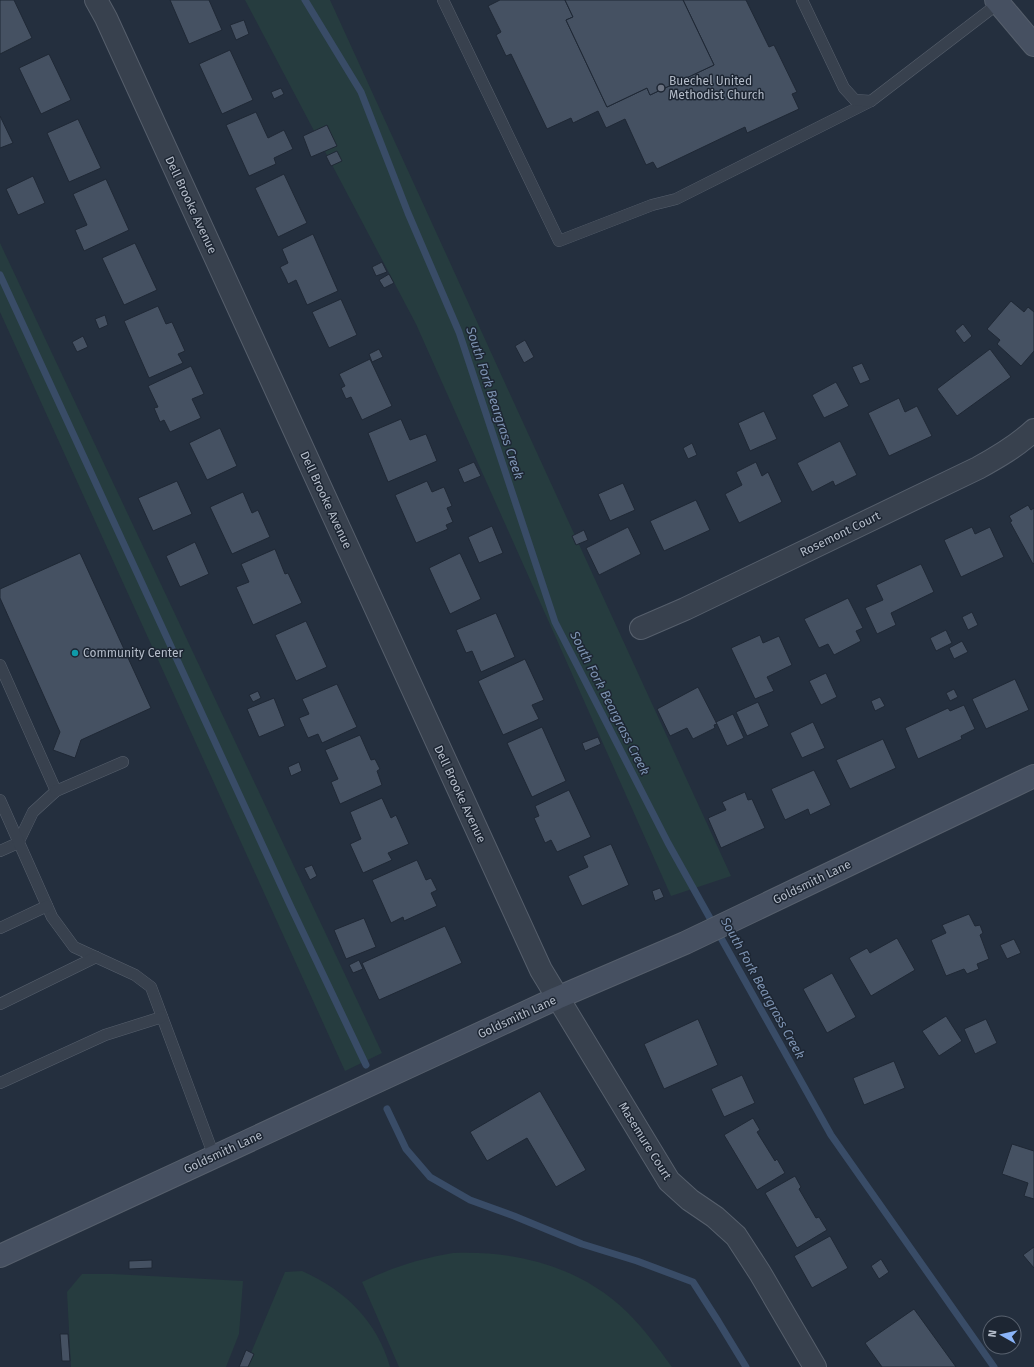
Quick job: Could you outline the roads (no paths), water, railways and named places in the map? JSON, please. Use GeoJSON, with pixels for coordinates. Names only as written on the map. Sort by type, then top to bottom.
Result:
{"type":"FeatureCollection","features":[{"type":"Feature","properties":{"kind":"street","name":"Dell Brooke Avenue"},"geometry":{"type":"LineString","coordinates":[[96,0],[116,40],[541,970],[557,998]]}},
{"type":"Feature","properties":{"kind":"street"},"geometry":{"type":"LineString","coordinates":[[1000,1],[1034,45]]}},
{"type":"Feature","properties":{"kind":"street","name":"Rosemont Court"},"geometry":{"type":"LineString","coordinates":[[641,628],[692,606],[978,468],[1001,456],[1034,430]]}},
{"type":"Feature","properties":{"kind":"street","name":"Goldsmith Lane"},"geometry":{"type":"LineString","coordinates":[[0,1256],[557,998],[685,943],[1034,776]]}},
{"type":"Feature","properties":{"kind":"street","name":"Masemure Court"},"geometry":{"type":"LineString","coordinates":[[557,998],[669,1181],[690,1200],[715,1217],[736,1236],[760,1273],[815,1367]]}},
{"type":"Feature","properties":{"kind":"lane"},"geometry":{"type":"LineString","coordinates":[[443,0],[559,241],[652,205],[676,199],[871,101],[1000,1]]}},
{"type":"Feature","properties":{"kind":"lane"},"geometry":{"type":"LineString","coordinates":[[802,0],[844,88],[855,100],[871,101]]}},
{"type":"Feature","properties":{"kind":"lane"},"geometry":{"type":"LineString","coordinates":[[0,665],[56,791]]}},
{"type":"Feature","properties":{"kind":"lane"},"geometry":{"type":"LineString","coordinates":[[0,851],[18,843],[33,812],[56,791],[123,762]]}},
{"type":"Feature","properties":{"kind":"lane"},"geometry":{"type":"LineString","coordinates":[[0,800],[52,917],[74,947],[135,975],[151,987],[214,1156]]}},
{"type":"Feature","properties":{"kind":"lane"},"geometry":{"type":"LineString","coordinates":[[0,928],[47,906]]}},
{"type":"Feature","properties":{"kind":"lane"},"geometry":{"type":"LineString","coordinates":[[0,1004],[96,957]]}},
{"type":"Feature","properties":{"kind":"lane"},"geometry":{"type":"LineString","coordinates":[[0,1083],[105,1035],[162,1017]]}},
{"type":"Feature","properties":{"kind":"waterway","name":"South Fork Beargrass Creek"},"geometry":{"type":"LineString","coordinates":[[305,0],[361,92],[408,213],[459,332],[555,622],[668,843],[831,1135],[994,1367]]}},
{"type":"Feature","properties":{"kind":"waterway"},"geometry":{"type":"LineString","coordinates":[[0,275],[290,905],[366,1065]]}},
{"type":"Feature","properties":{"kind":"waterway"},"geometry":{"type":"LineString","coordinates":[[387,1109],[406,1149],[430,1177],[470,1200],[582,1244],[637,1261],[693,1282],[746,1367]]}},
{"type":"Feature","properties":{"kind":"place","name":"Buechel United Methodist Church"},"geometry":{"type":"Point","coordinates":[661,88]}},
{"type":"Feature","properties":{"kind":"place","name":"Community Center"},"geometry":{"type":"Point","coordinates":[75,653]}}]}
